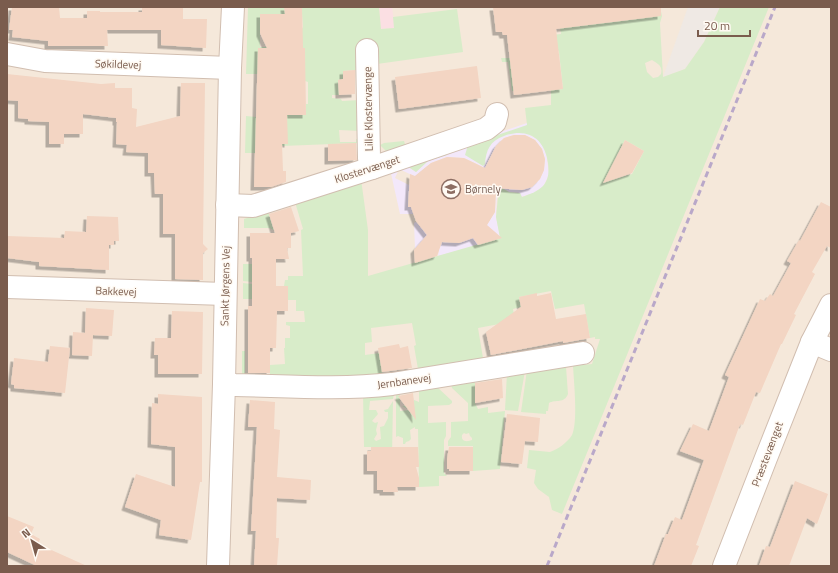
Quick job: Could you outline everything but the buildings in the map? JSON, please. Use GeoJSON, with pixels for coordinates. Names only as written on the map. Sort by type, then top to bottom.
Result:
{"type":"FeatureCollection","features":[{"type":"Feature","properties":{"kind":"street","name":"Sankt Jørgens Vej"},"geometry":{"type":"LineString","coordinates":[[218,566],[224,384],[230,68],[233,7]]}},
{"type":"Feature","properties":{"kind":"street","name":"Lille Klostervænge"},"geometry":{"type":"LineString","coordinates":[[367,50],[368,158],[372,168]]}},
{"type":"Feature","properties":{"kind":"street","name":"Søkildevej"},"geometry":{"type":"LineString","coordinates":[[7,54],[45,61],[230,68]]}},
{"type":"Feature","properties":{"kind":"street","name":"Klostervænget"},"geometry":{"type":"LineString","coordinates":[[227,205],[253,206],[372,168],[486,129],[495,122],[497,114]]}},
{"type":"Feature","properties":{"kind":"street","name":"Bakkevej"},"geometry":{"type":"LineString","coordinates":[[7,287],[225,294]]}},
{"type":"Feature","properties":{"kind":"street","name":"Præstevænget"},"geometry":{"type":"LineString","coordinates":[[724,566],[766,458],[821,346],[831,305]]}},
{"type":"Feature","properties":{"kind":"street","name":"Jernbanevej"},"geometry":{"type":"LineString","coordinates":[[224,384],[332,387],[372,386],[583,353]]}},
{"type":"Feature","properties":{"kind":"shaded area"},"geometry":{"type":"Polygon","coordinates":[[[7,7],[831,7],[831,566],[7,566],[7,7]]]}},
{"type":"Feature","properties":{"kind":"shaded area"},"geometry":{"type":"Polygon","coordinates":[[[379,7],[392,7],[395,28],[381,29],[379,7]]]}},
{"type":"Feature","properties":{"kind":"shaded area"},"geometry":{"type":"Polygon","coordinates":[[[688,7],[720,7],[704,42],[685,69],[663,77],[688,7]]]}},
{"type":"Feature","properties":{"kind":"shaded area"},"geometry":{"type":"Polygon","coordinates":[[[527,123],[530,135],[537,139],[543,146],[547,157],[549,175],[543,187],[534,193],[521,197],[520,193],[509,192],[502,188],[497,191],[496,217],[500,236],[478,245],[438,256],[439,250],[422,241],[415,249],[414,223],[416,222],[427,234],[441,242],[459,243],[474,237],[487,225],[495,212],[496,195],[494,189],[504,185],[532,187],[540,179],[544,170],[545,159],[542,149],[535,140],[525,135],[514,135],[504,138],[496,146],[491,156],[490,164],[483,170],[479,165],[464,158],[447,157],[431,163],[419,173],[409,188],[408,207],[411,207],[413,214],[400,214],[390,169],[527,123]],[[447,155],[407,166],[416,172],[428,161],[447,155]],[[399,169],[395,178],[409,185],[414,176],[399,169]]]}},
{"type":"Feature","properties":{"kind":"green space"},"geometry":{"type":"Polygon","coordinates":[[[248,7],[379,7],[381,29],[394,28],[393,17],[457,9],[463,52],[377,64],[357,70],[343,71],[343,79],[338,80],[339,95],[332,95],[332,98],[341,99],[342,101],[360,100],[361,131],[339,130],[340,142],[356,142],[356,139],[361,139],[361,160],[357,162],[357,160],[359,160],[358,143],[282,146],[282,115],[306,115],[306,104],[308,104],[308,82],[305,81],[305,48],[258,48],[258,74],[246,74],[248,7]],[[260,14],[260,47],[290,47],[303,27],[302,14],[260,14]]]}},
{"type":"Feature","properties":{"kind":"green space"},"geometry":{"type":"Polygon","coordinates":[[[660,7],[662,16],[660,23],[663,77],[685,69],[704,42],[720,7],[769,7],[562,514],[552,510],[549,497],[538,489],[534,483],[536,470],[527,468],[529,450],[550,452],[568,441],[572,435],[575,421],[573,366],[592,364],[600,339],[595,339],[595,337],[590,338],[584,304],[555,309],[551,291],[519,297],[521,307],[513,309],[515,321],[478,328],[483,358],[418,369],[412,323],[371,328],[372,342],[365,343],[365,355],[379,353],[383,376],[266,378],[268,374],[270,374],[270,365],[285,364],[285,338],[290,338],[290,326],[286,325],[286,322],[305,322],[304,311],[296,311],[296,300],[279,300],[288,299],[288,286],[284,286],[285,280],[288,280],[288,276],[303,276],[301,230],[303,229],[295,202],[361,179],[368,230],[368,276],[500,238],[496,217],[498,197],[497,191],[502,188],[509,192],[520,193],[522,197],[541,188],[548,175],[546,154],[539,141],[534,137],[520,133],[512,134],[499,138],[492,143],[486,154],[485,164],[483,166],[465,155],[468,145],[527,125],[525,108],[551,105],[551,90],[563,89],[559,52],[551,35],[561,34],[560,28],[645,18],[660,7]],[[652,60],[645,63],[647,72],[653,78],[658,77],[661,74],[660,66],[652,60]],[[625,140],[604,182],[632,174],[644,151],[625,140]]]}},
{"type":"Feature","properties":{"kind":"green space"},"geometry":{"type":"Polygon","coordinates":[[[501,58],[510,58],[514,91],[512,91],[508,62],[502,62],[501,58]]]}},
{"type":"Feature","properties":{"kind":"green space"},"geometry":{"type":"Polygon","coordinates":[[[246,116],[256,117],[282,146],[282,153],[245,153],[246,116]]]}},
{"type":"Feature","properties":{"kind":"green space"},"geometry":{"type":"Polygon","coordinates":[[[404,141],[406,147],[387,155],[386,151],[380,145],[384,143],[404,141]]]}},
{"type":"Feature","properties":{"kind":"green space"},"geometry":{"type":"Polygon","coordinates":[[[446,152],[447,155],[428,161],[416,172],[407,166],[446,152]]]}},
{"type":"Feature","properties":{"kind":"green space"},"geometry":{"type":"Polygon","coordinates":[[[268,211],[273,228],[276,231],[269,228],[244,228],[244,219],[268,211]]]}},
{"type":"Feature","properties":{"kind":"green space"},"geometry":{"type":"Polygon","coordinates":[[[243,264],[252,264],[252,282],[243,281],[243,264]]]}},
{"type":"Feature","properties":{"kind":"green space"},"geometry":{"type":"Polygon","coordinates":[[[243,283],[252,284],[276,299],[243,299],[243,283]]]}},
{"type":"Feature","properties":{"kind":"green space"},"geometry":{"type":"Polygon","coordinates":[[[242,351],[245,351],[245,379],[242,379],[242,351]]]}},
{"type":"Feature","properties":{"kind":"green space"},"geometry":{"type":"Polygon","coordinates":[[[566,367],[568,394],[564,399],[549,403],[546,414],[521,412],[527,370],[566,367]]]}},
{"type":"Feature","properties":{"kind":"green space"},"geometry":{"type":"Polygon","coordinates":[[[525,371],[518,411],[505,410],[507,373],[525,371]]]}},
{"type":"Feature","properties":{"kind":"green space"},"geometry":{"type":"Polygon","coordinates":[[[475,379],[475,403],[478,409],[488,407],[488,413],[505,411],[500,469],[473,471],[473,446],[448,446],[448,441],[451,437],[451,422],[468,421],[468,403],[452,388],[451,384],[475,379]],[[464,433],[462,435],[463,440],[472,440],[469,433],[464,433]]]}},
{"type":"Feature","properties":{"kind":"green space"},"geometry":{"type":"Polygon","coordinates":[[[437,387],[452,401],[449,405],[428,406],[428,423],[446,422],[446,436],[444,440],[444,473],[447,476],[439,476],[439,486],[419,487],[418,429],[415,429],[415,427],[410,430],[411,439],[405,444],[403,444],[403,438],[398,436],[396,437],[396,394],[400,393],[400,411],[410,410],[402,406],[414,405],[414,400],[419,402],[419,389],[437,387]]]}},
{"type":"Feature","properties":{"kind":"green space"},"geometry":{"type":"Polygon","coordinates":[[[363,393],[394,394],[393,399],[370,401],[369,410],[376,410],[378,414],[372,421],[375,423],[378,422],[376,430],[377,434],[374,439],[376,441],[381,439],[380,427],[384,426],[388,418],[388,412],[385,412],[384,410],[388,409],[393,401],[392,457],[390,447],[364,447],[363,393]]]}},
{"type":"Feature","properties":{"kind":"railway"},"geometry":{"type":"LineString","coordinates":[[547,566],[775,7]]}},
{"type":"Feature","properties":{"kind":"place","name":"Børnely"},"geometry":{"type":"Point","coordinates":[451,189]}}]}
